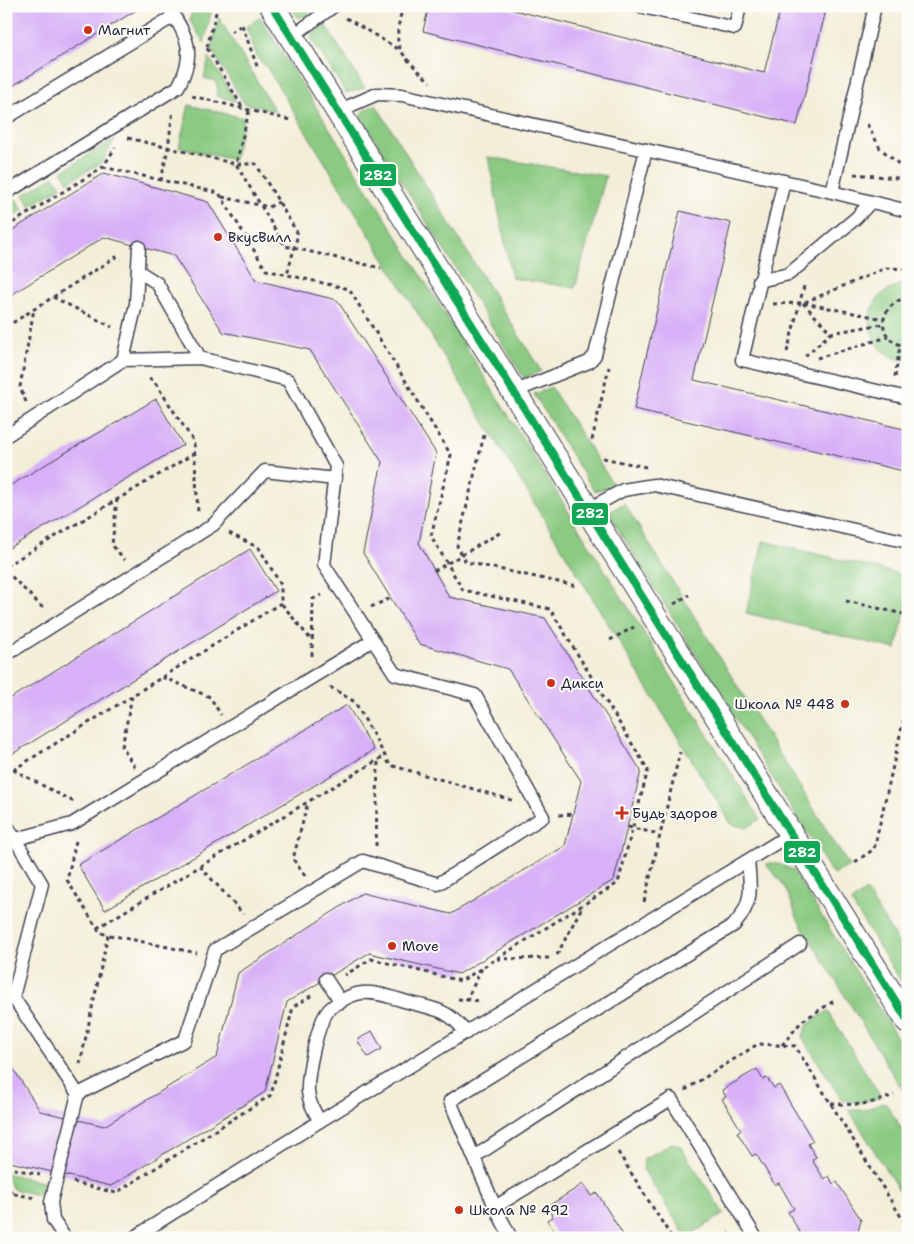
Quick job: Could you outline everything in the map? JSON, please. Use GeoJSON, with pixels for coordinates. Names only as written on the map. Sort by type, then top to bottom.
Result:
{"type":"FeatureCollection","features":[{"type":"Feature","properties":{"kind":"street"},"geometry":{"type":"LineString","coordinates":[[272,6],[908,1021]]}},
{"type":"Feature","properties":{"kind":"lane"},"geometry":{"type":"LineString","coordinates":[[291,37],[334,6]]}},
{"type":"Feature","properties":{"kind":"lane"},"geometry":{"type":"LineString","coordinates":[[638,6],[735,28],[740,6]]}},
{"type":"Feature","properties":{"kind":"lane"},"geometry":{"type":"LineString","coordinates":[[832,192],[875,6]]}},
{"type":"Feature","properties":{"kind":"lane"},"geometry":{"type":"LineString","coordinates":[[6,118],[171,11],[187,39],[189,52],[184,76],[178,87],[6,193]]}},
{"type":"Feature","properties":{"kind":"lane"},"geometry":{"type":"LineString","coordinates":[[338,111],[377,94],[402,94],[908,211]]}},
{"type":"Feature","properties":{"kind":"lane"},"geometry":{"type":"LineString","coordinates":[[513,392],[589,362],[595,355],[646,150]]}},
{"type":"Feature","properties":{"kind":"lane"},"geometry":{"type":"LineString","coordinates":[[784,181],[742,360],[791,369],[908,398]]}},
{"type":"Feature","properties":{"kind":"lane"},"geometry":{"type":"LineString","coordinates":[[759,281],[789,274],[856,218],[870,203]]}},
{"type":"Feature","properties":{"kind":"lane"},"geometry":{"type":"LineString","coordinates":[[123,360],[136,304],[139,247]]}},
{"type":"Feature","properties":{"kind":"lane"},"geometry":{"type":"LineString","coordinates":[[138,271],[157,283],[200,358]]}},
{"type":"Feature","properties":{"kind":"lane"},"geometry":{"type":"LineString","coordinates":[[6,436],[123,360],[200,358],[288,380],[336,466],[324,565],[395,674],[475,695],[543,817],[438,884],[363,861],[215,950],[185,1040],[77,1091]]}},
{"type":"Feature","properties":{"kind":"lane"},"geometry":{"type":"LineString","coordinates":[[6,655],[213,525],[265,471],[335,479]]}},
{"type":"Feature","properties":{"kind":"lane"},"geometry":{"type":"LineString","coordinates":[[587,510],[623,490],[654,485],[908,542]]}},
{"type":"Feature","properties":{"kind":"lane"},"geometry":{"type":"LineString","coordinates":[[16,839],[72,824],[373,640]]}},
{"type":"Feature","properties":{"kind":"lane"},"geometry":{"type":"LineString","coordinates":[[6,824],[42,884],[13,997],[77,1091],[51,1202],[53,1220],[65,1238]]}},
{"type":"Feature","properties":{"kind":"lane"},"geometry":{"type":"LineString","coordinates":[[133,1238],[320,1121],[791,834]]}},
{"type":"Feature","properties":{"kind":"lane"},"geometry":{"type":"LineString","coordinates":[[511,1238],[495,1207],[450,1101],[734,925],[745,912],[750,899],[748,861]]}},
{"type":"Feature","properties":{"kind":"lane"},"geometry":{"type":"LineString","coordinates":[[474,1158],[800,944]]}},
{"type":"Feature","properties":{"kind":"lane"},"geometry":{"type":"LineString","coordinates":[[326,979],[340,1002]]}},
{"type":"Feature","properties":{"kind":"lane"},"geometry":{"type":"LineString","coordinates":[[320,1121],[312,1108],[308,1094],[309,1077],[324,1018],[329,1010],[340,1002],[352,995],[362,993],[420,1005],[450,1014],[466,1033]]}},
{"type":"Feature","properties":{"kind":"lane"},"geometry":{"type":"LineString","coordinates":[[495,1207],[671,1099],[756,1238]]}},
{"type":"Feature","properties":{"kind":"path"},"geometry":{"type":"LineString","coordinates":[[400,50],[396,41],[396,32],[402,6]]}},
{"type":"Feature","properties":{"kind":"path"},"geometry":{"type":"LineString","coordinates":[[345,18],[400,50],[455,107]]}},
{"type":"Feature","properties":{"kind":"path"},"geometry":{"type":"LineString","coordinates":[[231,32],[241,25],[258,69]]}},
{"type":"Feature","properties":{"kind":"path"},"geometry":{"type":"LineString","coordinates":[[207,48],[245,111]]}},
{"type":"Feature","properties":{"kind":"path"},"geometry":{"type":"LineString","coordinates":[[178,87],[194,98],[290,120]]}},
{"type":"Feature","properties":{"kind":"path"},"geometry":{"type":"LineString","coordinates":[[855,94],[870,133],[880,148],[908,172]]}},
{"type":"Feature","properties":{"kind":"path"},"geometry":{"type":"LineString","coordinates":[[161,181],[173,110]]}},
{"type":"Feature","properties":{"kind":"path"},"geometry":{"type":"LineString","coordinates":[[250,111],[236,164],[285,246],[381,268]]}},
{"type":"Feature","properties":{"kind":"path"},"geometry":{"type":"LineString","coordinates":[[125,137],[236,164],[256,164],[298,234],[288,275]]}},
{"type":"Feature","properties":{"kind":"path"},"geometry":{"type":"LineString","coordinates":[[103,167],[219,193],[266,270],[349,289],[451,455],[431,536],[463,590],[550,609],[648,770],[634,828]]}},
{"type":"Feature","properties":{"kind":"path"},"geometry":{"type":"LineString","coordinates":[[836,172],[908,179]]}},
{"type":"Feature","properties":{"kind":"path"},"geometry":{"type":"LineString","coordinates":[[222,197],[269,207],[279,202]]}},
{"type":"Feature","properties":{"kind":"path"},"geometry":{"type":"LineString","coordinates":[[6,327],[116,256],[138,271]]}},
{"type":"Feature","properties":{"kind":"path"},"geometry":{"type":"LineString","coordinates":[[791,369],[812,256]]}},
{"type":"Feature","properties":{"kind":"path"},"geometry":{"type":"LineString","coordinates":[[802,303],[886,268],[908,269]]}},
{"type":"Feature","properties":{"kind":"path"},"geometry":{"type":"LineString","coordinates":[[53,297],[128,336]]}},
{"type":"Feature","properties":{"kind":"path"},"geometry":{"type":"LineString","coordinates":[[908,297],[895,300],[886,310],[883,324],[888,338],[900,346],[908,346]]}},
{"type":"Feature","properties":{"kind":"path"},"geometry":{"type":"LineString","coordinates":[[802,303],[830,333]]}},
{"type":"Feature","properties":{"kind":"path"},"geometry":{"type":"LineString","coordinates":[[754,305],[802,303],[884,319]]}},
{"type":"Feature","properties":{"kind":"path"},"geometry":{"type":"LineString","coordinates":[[33,419],[20,387],[34,309]]}},
{"type":"Feature","properties":{"kind":"path"},"geometry":{"type":"LineString","coordinates":[[791,369],[830,333],[883,324]]}},
{"type":"Feature","properties":{"kind":"path"},"geometry":{"type":"LineString","coordinates":[[791,369],[888,338]]}},
{"type":"Feature","properties":{"kind":"path"},"geometry":{"type":"LineString","coordinates":[[893,394],[900,346]]}},
{"type":"Feature","properties":{"kind":"path"},"geometry":{"type":"LineString","coordinates":[[123,360],[154,381],[194,442],[199,534]]}},
{"type":"Feature","properties":{"kind":"path"},"geometry":{"type":"LineString","coordinates":[[484,435],[457,546],[466,562],[576,586]]}},
{"type":"Feature","properties":{"kind":"path"},"geometry":{"type":"LineString","coordinates":[[6,566],[195,453]]}},
{"type":"Feature","properties":{"kind":"path"},"geometry":{"type":"LineString","coordinates":[[118,500],[112,545],[136,573]]}},
{"type":"Feature","properties":{"kind":"path"},"geometry":{"type":"LineString","coordinates":[[213,525],[259,548],[282,585],[281,603],[313,641]]}},
{"type":"Feature","properties":{"kind":"path"},"geometry":{"type":"LineString","coordinates":[[434,570],[503,531]]}},
{"type":"Feature","properties":{"kind":"path"},"geometry":{"type":"LineString","coordinates":[[6,571],[58,622]]}},
{"type":"Feature","properties":{"kind":"path"},"geometry":{"type":"LineString","coordinates":[[338,586],[313,599],[312,677],[355,702],[390,765],[530,806],[543,817]]}},
{"type":"Feature","properties":{"kind":"path"},"geometry":{"type":"LineString","coordinates":[[667,608],[689,595]]}},
{"type":"Feature","properties":{"kind":"path"},"geometry":{"type":"LineString","coordinates":[[846,601],[908,615]]}},
{"type":"Feature","properties":{"kind":"path"},"geometry":{"type":"LineString","coordinates":[[13,770],[281,603]]}},
{"type":"Feature","properties":{"kind":"path"},"geometry":{"type":"LineString","coordinates":[[610,640],[638,624]]}},
{"type":"Feature","properties":{"kind":"path"},"geometry":{"type":"LineString","coordinates":[[162,677],[210,697],[229,728]]}},
{"type":"Feature","properties":{"kind":"path"},"geometry":{"type":"LineString","coordinates":[[132,695],[122,747],[144,780]]}},
{"type":"Feature","properties":{"kind":"path"},"geometry":{"type":"LineString","coordinates":[[855,862],[874,849],[908,700]]}},
{"type":"Feature","properties":{"kind":"path"},"geometry":{"type":"LineString","coordinates":[[652,901],[643,906],[680,752]]}},
{"type":"Feature","properties":{"kind":"path"},"geometry":{"type":"LineString","coordinates":[[97,928],[386,755]]}},
{"type":"Feature","properties":{"kind":"path"},"geometry":{"type":"LineString","coordinates":[[376,865],[378,759]]}},
{"type":"Feature","properties":{"kind":"path"},"geometry":{"type":"LineString","coordinates":[[6,766],[86,815],[67,880],[100,934],[213,957]]}},
{"type":"Feature","properties":{"kind":"path"},"geometry":{"type":"LineString","coordinates":[[308,802],[293,859],[314,890]]}},
{"type":"Feature","properties":{"kind":"path"},"geometry":{"type":"LineString","coordinates":[[628,827],[660,834]]}},
{"type":"Feature","properties":{"kind":"path"},"geometry":{"type":"LineString","coordinates":[[200,866],[254,927]]}},
{"type":"Feature","properties":{"kind":"path"},"geometry":{"type":"LineString","coordinates":[[557,959],[583,905]]}},
{"type":"Feature","properties":{"kind":"path"},"geometry":{"type":"LineString","coordinates":[[77,1091],[108,935]]}},
{"type":"Feature","properties":{"kind":"path"},"geometry":{"type":"LineString","coordinates":[[549,965],[565,955]]}},
{"type":"Feature","properties":{"kind":"path"},"geometry":{"type":"LineString","coordinates":[[497,959],[557,959]]}},
{"type":"Feature","properties":{"kind":"path"},"geometry":{"type":"LineString","coordinates":[[466,1001],[482,968]]}},
{"type":"Feature","properties":{"kind":"path"},"geometry":{"type":"LineString","coordinates":[[348,973],[357,975]]}},
{"type":"Feature","properties":{"kind":"path"},"geometry":{"type":"LineString","coordinates":[[448,997],[466,1001],[485,1000]]}},
{"type":"Feature","properties":{"kind":"path"},"geometry":{"type":"LineString","coordinates":[[782,1046],[802,1021],[834,1001]]}},
{"type":"Feature","properties":{"kind":"path"},"geometry":{"type":"LineString","coordinates":[[671,1099],[758,1044],[795,1046],[908,1228]]}},
{"type":"Feature","properties":{"kind":"path"},"geometry":{"type":"LineString","coordinates":[[830,1103],[857,1106],[871,1104],[894,1095]]}},
{"type":"Feature","properties":{"kind":"path"},"geometry":{"type":"LineString","coordinates":[[608,1137],[672,1238]]}},
{"type":"Feature","properties":{"kind":"path"},"geometry":{"type":"LineString","coordinates":[[6,1183],[12,1194]]}},
{"type":"Feature","properties":{"kind":"path"},"geometry":{"type":"LineString","coordinates":[[6,1192],[51,1202]]}},
{"type":"Feature","properties":{"kind":"path"},"geometry":{"type":"LineString","coordinates":[[722,1238],[729,1233]]}},
{"type":"Feature","properties":{"kind":"path"},"geometry":{"type":"LineString","coordinates":[[907,1238],[908,1233]]}},
{"type":"Feature","properties":{"kind":"green space"},"geometry":{"type":"Polygon","coordinates":[[[193,6],[212,8],[204,43],[190,21],[193,6]]]}},
{"type":"Feature","properties":{"kind":"green space"},"geometry":{"type":"Polygon","coordinates":[[[291,6],[313,6],[315,9],[306,16],[298,18],[291,6]]]}},
{"type":"Feature","properties":{"kind":"green space"},"geometry":{"type":"Polygon","coordinates":[[[260,17],[760,819],[746,828],[731,824],[267,68],[258,59],[246,27],[260,17]]]}},
{"type":"Feature","properties":{"kind":"green space"},"geometry":{"type":"Polygon","coordinates":[[[219,18],[275,111],[244,103],[211,49],[219,18]]]}},
{"type":"Feature","properties":{"kind":"green space"},"geometry":{"type":"Polygon","coordinates":[[[325,25],[365,88],[346,93],[311,38],[314,33],[325,25]]]}},
{"type":"Feature","properties":{"kind":"green space"},"geometry":{"type":"Polygon","coordinates":[[[209,57],[236,101],[216,96],[218,88],[215,81],[204,78],[209,57]]]}},
{"type":"Feature","properties":{"kind":"green space"},"geometry":{"type":"Polygon","coordinates":[[[189,105],[244,118],[234,160],[179,147],[189,105]]]}},
{"type":"Feature","properties":{"kind":"green space"},"geometry":{"type":"Polygon","coordinates":[[[376,105],[541,371],[524,378],[360,115],[364,110],[376,105]]]}},
{"type":"Feature","properties":{"kind":"green space"},"geometry":{"type":"Polygon","coordinates":[[[115,139],[101,163],[68,182],[62,171],[115,139]]]}},
{"type":"Feature","properties":{"kind":"green space"},"geometry":{"type":"Polygon","coordinates":[[[488,157],[606,176],[575,288],[512,278],[488,157]]]}},
{"type":"Feature","properties":{"kind":"green space"},"geometry":{"type":"Polygon","coordinates":[[[54,176],[61,187],[30,206],[23,195],[54,176]]]}},
{"type":"Feature","properties":{"kind":"green space"},"geometry":{"type":"Polygon","coordinates":[[[16,199],[23,210],[6,220],[6,205],[16,199]]]}},
{"type":"Feature","properties":{"kind":"green space"},"geometry":{"type":"Polygon","coordinates":[[[898,285],[908,285],[908,360],[887,354],[879,346],[871,326],[874,304],[881,295],[898,285]]]}},
{"type":"Feature","properties":{"kind":"green space"},"geometry":{"type":"Polygon","coordinates":[[[551,387],[614,486],[594,491],[534,394],[551,387]]]}},
{"type":"Feature","properties":{"kind":"green space"},"geometry":{"type":"Polygon","coordinates":[[[624,503],[849,866],[833,875],[608,513],[624,503]]]}},
{"type":"Feature","properties":{"kind":"green space"},"geometry":{"type":"Polygon","coordinates":[[[763,541],[908,576],[908,600],[896,649],[746,613],[763,541]]]}},
{"type":"Feature","properties":{"kind":"green space"},"geometry":{"type":"Polygon","coordinates":[[[776,863],[793,870],[908,1055],[908,1099],[801,925],[785,888],[766,865],[776,863]]]}},
{"type":"Feature","properties":{"kind":"green space"},"geometry":{"type":"Polygon","coordinates":[[[866,891],[908,958],[908,993],[851,902],[866,891]]]}},
{"type":"Feature","properties":{"kind":"green space"},"geometry":{"type":"Polygon","coordinates":[[[828,1011],[881,1097],[860,1103],[842,1100],[802,1037],[808,1024],[828,1011]]]}},
{"type":"Feature","properties":{"kind":"green space"},"geometry":{"type":"Polygon","coordinates":[[[885,1102],[908,1139],[908,1142],[903,1145],[908,1154],[908,1205],[849,1110],[864,1110],[885,1102]]]}},
{"type":"Feature","properties":{"kind":"green space"},"geometry":{"type":"Polygon","coordinates":[[[672,1143],[680,1146],[724,1214],[686,1237],[643,1169],[644,1159],[672,1143]]]}},
{"type":"Feature","properties":{"kind":"green space"},"geometry":{"type":"Polygon","coordinates":[[[6,1173],[46,1183],[42,1196],[13,1189],[6,1178],[6,1173]]]}},
{"type":"Feature","properties":{"kind":"building"},"geometry":{"type":"Polygon","coordinates":[[[6,6],[136,6],[138,9],[6,90],[6,6]]]}},
{"type":"Feature","properties":{"kind":"building"},"geometry":{"type":"Polygon","coordinates":[[[429,6],[498,6],[764,73],[781,6],[827,6],[797,125],[423,31],[429,6]]]}},
{"type":"Feature","properties":{"kind":"building"},"geometry":{"type":"Polygon","coordinates":[[[104,173],[208,202],[256,280],[337,300],[436,453],[419,543],[449,597],[545,618],[641,771],[614,880],[459,974],[369,953],[287,1002],[265,1092],[111,1186],[6,1161],[6,1057],[40,1111],[104,1126],[217,1057],[238,973],[362,893],[451,914],[565,846],[581,781],[508,669],[419,644],[363,553],[382,462],[310,350],[223,332],[174,256],[104,237],[6,298],[6,234],[104,173]]]}},
{"type":"Feature","properties":{"kind":"building"},"geometry":{"type":"Polygon","coordinates":[[[680,211],[731,223],[694,380],[908,430],[908,472],[634,409],[680,211]]]}},
{"type":"Feature","properties":{"kind":"building"},"geometry":{"type":"Polygon","coordinates":[[[156,399],[183,445],[6,550],[6,488],[156,399]]]}},
{"type":"Feature","properties":{"kind":"building"},"geometry":{"type":"Polygon","coordinates":[[[250,549],[276,591],[6,758],[6,701],[250,549]]]}},
{"type":"Feature","properties":{"kind":"building"},"geometry":{"type":"Polygon","coordinates":[[[347,705],[374,750],[105,910],[78,865],[347,705]]]}},
{"type":"Feature","properties":{"kind":"building"},"geometry":{"type":"Polygon","coordinates":[[[372,1031],[382,1049],[368,1057],[357,1040],[372,1031]]]}},
{"type":"Feature","properties":{"kind":"building"},"geometry":{"type":"Polygon","coordinates":[[[757,1069],[763,1080],[767,1078],[774,1088],[779,1085],[813,1141],[808,1144],[816,1157],[812,1160],[824,1179],[829,1176],[833,1184],[837,1182],[861,1220],[857,1236],[863,1238],[803,1238],[788,1212],[794,1209],[779,1183],[775,1185],[756,1154],[752,1156],[737,1132],[741,1130],[722,1099],[726,1097],[722,1090],[757,1069]]]}},
{"type":"Feature","properties":{"kind":"building"},"geometry":{"type":"Polygon","coordinates":[[[583,1184],[591,1196],[597,1193],[625,1238],[559,1238],[547,1220],[553,1217],[547,1207],[583,1184]]]}},
{"type":"Feature","properties":{"kind":"transit line","name":"282"},"geometry":{"type":"LineString","coordinates":[[272,6],[908,1021]]}},
{"type":"Feature","properties":{"kind":"place","name":"Магнит"},"geometry":{"type":"Point","coordinates":[88,30]}},
{"type":"Feature","properties":{"kind":"place","name":"ВкусВилл"},"geometry":{"type":"Point","coordinates":[218,237]}},
{"type":"Feature","properties":{"kind":"place","name":"Дикси"},"geometry":{"type":"Point","coordinates":[551,683]}},
{"type":"Feature","properties":{"kind":"place","name":"Школа № 448"},"geometry":{"type":"Point","coordinates":[845,704]}},
{"type":"Feature","properties":{"kind":"place","name":"Будь здоров"},"geometry":{"type":"Point","coordinates":[622,813]}},
{"type":"Feature","properties":{"kind":"place","name":"Move"},"geometry":{"type":"Point","coordinates":[392,946]}},
{"type":"Feature","properties":{"kind":"place","name":"Школа № 492"},"geometry":{"type":"Point","coordinates":[459,1210]}}]}
